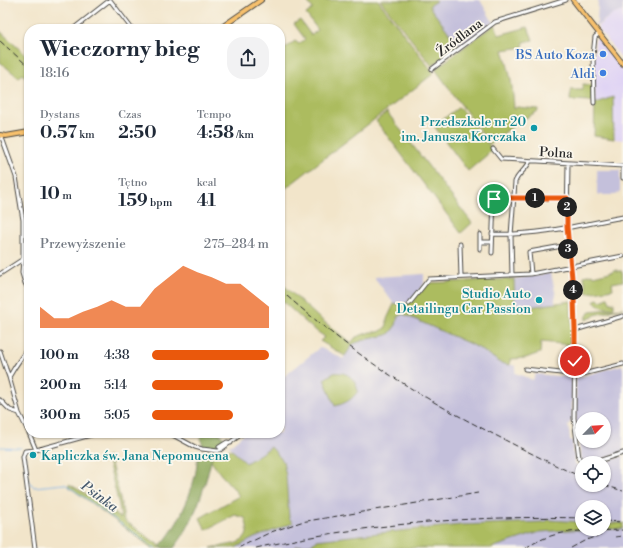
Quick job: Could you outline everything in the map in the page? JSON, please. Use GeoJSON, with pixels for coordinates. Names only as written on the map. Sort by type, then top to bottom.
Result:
{"type":"FeatureCollection","features":[{"type":"Feature","properties":{"kind":"main road"},"geometry":{"type":"LineString","coordinates":[[226,24],[261,0]]}},
{"type":"Feature","properties":{"kind":"main road"},"geometry":{"type":"LineString","coordinates":[[573,0],[621,59],[623,64]]}},
{"type":"Feature","properties":{"kind":"main road"},"geometry":{"type":"LineString","coordinates":[[0,135],[6,136],[24,133]]}},
{"type":"Feature","properties":{"kind":"street"},"geometry":{"type":"LineString","coordinates":[[79,24],[110,0],[128,24]]}},
{"type":"Feature","properties":{"kind":"street","name":"Źródlana"},"geometry":{"type":"LineString","coordinates":[[432,69],[495,22],[566,0]]}},
{"type":"Feature","properties":{"kind":"street"},"geometry":{"type":"LineString","coordinates":[[594,103],[593,56],[595,38],[600,33]]}},
{"type":"Feature","properties":{"kind":"street"},"geometry":{"type":"LineString","coordinates":[[0,135],[16,177],[23,220],[22,267],[24,280]]}},
{"type":"Feature","properties":{"kind":"street","name":"Polna"},"geometry":{"type":"LineString","coordinates":[[493,149],[501,159],[623,166]]}},
{"type":"Feature","properties":{"kind":"street"},"geometry":{"type":"LineString","coordinates":[[512,275],[511,235],[513,198],[516,179],[518,175],[528,166],[530,161]]}},
{"type":"Feature","properties":{"kind":"street"},"geometry":{"type":"LineString","coordinates":[[568,163],[567,227],[574,298],[575,330],[574,418],[579,456]]}},
{"type":"Feature","properties":{"kind":"street"},"geometry":{"type":"LineString","coordinates":[[623,166],[623,182]]}},
{"type":"Feature","properties":{"kind":"street"},"geometry":{"type":"LineString","coordinates":[[492,253],[494,199],[498,197],[567,198]]}},
{"type":"Feature","properties":{"kind":"street"},"geometry":{"type":"LineString","coordinates":[[492,234],[511,235],[623,217]]}},
{"type":"Feature","properties":{"kind":"street"},"geometry":{"type":"LineString","coordinates":[[480,234],[480,249]]}},
{"type":"Feature","properties":{"kind":"street"},"geometry":{"type":"LineString","coordinates":[[480,242],[492,242]]}},
{"type":"Feature","properties":{"kind":"street"},"geometry":{"type":"LineString","coordinates":[[460,244],[461,277]]}},
{"type":"Feature","properties":{"kind":"street"},"geometry":{"type":"LineString","coordinates":[[531,274],[529,252],[568,245]]}},
{"type":"Feature","properties":{"kind":"street"},"geometry":{"type":"LineString","coordinates":[[409,304],[429,279],[531,274],[623,256]]}},
{"type":"Feature","properties":{"kind":"street"},"geometry":{"type":"LineString","coordinates":[[0,274],[23,259]]}},
{"type":"Feature","properties":{"kind":"street"},"geometry":{"type":"LineString","coordinates":[[575,330],[623,316]]}},
{"type":"Feature","properties":{"kind":"street"},"geometry":{"type":"LineString","coordinates":[[0,351],[19,413],[24,423]]}},
{"type":"Feature","properties":{"kind":"street"},"geometry":{"type":"LineString","coordinates":[[9,377],[24,354]]}},
{"type":"Feature","properties":{"kind":"street"},"geometry":{"type":"LineString","coordinates":[[525,369],[574,375],[584,374],[623,364]]}},
{"type":"Feature","properties":{"kind":"street"},"geometry":{"type":"LineString","coordinates":[[0,400],[10,410],[19,413]]}},
{"type":"Feature","properties":{"kind":"street"},"geometry":{"type":"LineString","coordinates":[[31,438],[36,450]]}},
{"type":"Feature","properties":{"kind":"street"},"geometry":{"type":"LineString","coordinates":[[35,548],[22,457],[25,451],[36,450],[80,438]]}},
{"type":"Feature","properties":{"kind":"street"},"geometry":{"type":"LineString","coordinates":[[178,438],[195,447],[212,450],[218,449],[227,442],[231,442],[236,438]]}},
{"type":"Feature","properties":{"kind":"street"},"geometry":{"type":"LineString","coordinates":[[611,457],[623,453]]}},
{"type":"Feature","properties":{"kind":"shaded area"},"geometry":{"type":"Polygon","coordinates":[[[437,0],[480,0],[493,22],[459,46],[429,6],[437,0]]]}},
{"type":"Feature","properties":{"kind":"shaded area"},"geometry":{"type":"Polygon","coordinates":[[[598,0],[623,0],[623,11],[611,15],[597,26],[595,24],[597,23],[598,0]]]}},
{"type":"Feature","properties":{"kind":"shaded area"},"geometry":{"type":"Polygon","coordinates":[[[623,11],[623,56],[621,58],[597,27],[611,15],[623,11]]]}},
{"type":"Feature","properties":{"kind":"shaded area"},"geometry":{"type":"Polygon","coordinates":[[[598,37],[623,70],[623,140],[615,139],[611,98],[595,103],[595,42],[598,37]]]}},
{"type":"Feature","properties":{"kind":"shaded area"},"geometry":{"type":"Polygon","coordinates":[[[597,170],[620,170],[620,191],[616,195],[597,195],[597,170]]]}},
{"type":"Feature","properties":{"kind":"shaded area"},"geometry":{"type":"Polygon","coordinates":[[[551,273],[556,296],[555,304],[515,309],[514,279],[551,273]]]}},
{"type":"Feature","properties":{"kind":"shaded area"},"geometry":{"type":"Polygon","coordinates":[[[424,274],[424,284],[408,303],[404,304],[394,304],[374,277],[424,274]]]}},
{"type":"Feature","properties":{"kind":"shaded area"},"geometry":{"type":"Polygon","coordinates":[[[403,314],[477,347],[501,363],[516,366],[515,373],[533,380],[535,374],[568,377],[571,379],[572,420],[568,426],[570,440],[573,441],[572,453],[574,453],[575,464],[575,492],[611,492],[611,460],[623,456],[623,523],[611,522],[611,500],[575,500],[575,522],[548,520],[545,522],[420,528],[325,539],[313,544],[296,546],[297,548],[233,548],[293,523],[289,518],[286,476],[283,461],[271,448],[246,464],[229,446],[239,438],[285,438],[285,376],[319,348],[343,359],[353,344],[387,335],[396,325],[398,317],[403,314]]]}},
{"type":"Feature","properties":{"kind":"shaded area"},"geometry":{"type":"Polygon","coordinates":[[[622,365],[623,452],[611,456],[581,456],[580,448],[611,448],[611,412],[576,412],[576,378],[622,365]]]}},
{"type":"Feature","properties":{"kind":"shaded area"},"geometry":{"type":"Polygon","coordinates":[[[611,529],[623,529],[623,548],[491,548],[540,532],[575,530],[575,536],[611,536],[611,529]]]}},
{"type":"Feature","properties":{"kind":"green space"},"geometry":{"type":"Polygon","coordinates":[[[306,0],[378,0],[433,74],[286,188],[285,48],[295,41],[299,44],[305,39],[294,24],[300,20],[311,35],[318,30],[306,14],[313,9],[306,0]]]}},
{"type":"Feature","properties":{"kind":"green space"},"geometry":{"type":"Polygon","coordinates":[[[380,0],[437,0],[429,6],[459,46],[432,66],[380,0]]]}},
{"type":"Feature","properties":{"kind":"green space"},"geometry":{"type":"Polygon","coordinates":[[[495,24],[499,35],[528,27],[533,40],[524,42],[523,47],[503,50],[511,80],[514,109],[517,107],[538,109],[538,111],[517,123],[490,144],[435,69],[495,24]]]}},
{"type":"Feature","properties":{"kind":"green space"},"geometry":{"type":"Polygon","coordinates":[[[0,31],[24,53],[24,76],[22,74],[19,78],[0,62],[0,31]]]}},
{"type":"Feature","properties":{"kind":"green space"},"geometry":{"type":"Polygon","coordinates":[[[583,84],[592,85],[592,101],[570,100],[571,90],[583,90],[583,84]]]}},
{"type":"Feature","properties":{"kind":"green space"},"geometry":{"type":"Polygon","coordinates":[[[613,97],[614,139],[594,136],[595,103],[613,97]]]}},
{"type":"Feature","properties":{"kind":"green space"},"geometry":{"type":"Polygon","coordinates":[[[459,107],[492,149],[468,171],[434,126],[459,107]]]}},
{"type":"Feature","properties":{"kind":"green space"},"geometry":{"type":"Polygon","coordinates":[[[387,112],[472,223],[461,233],[376,121],[387,112]]]}},
{"type":"Feature","properties":{"kind":"green space"},"geometry":{"type":"Polygon","coordinates":[[[614,270],[622,271],[623,281],[612,283],[613,289],[587,293],[584,276],[592,274],[593,276],[614,270]]]}},
{"type":"Feature","properties":{"kind":"green space"},"geometry":{"type":"Polygon","coordinates":[[[514,279],[515,309],[571,301],[572,345],[541,342],[540,353],[526,358],[510,359],[510,365],[501,363],[477,347],[403,314],[398,317],[396,325],[390,333],[353,344],[345,356],[320,341],[325,337],[312,328],[285,304],[285,287],[318,317],[351,343],[356,337],[370,332],[379,332],[384,329],[387,325],[387,319],[394,304],[408,303],[427,283],[514,279]]]}},
{"type":"Feature","properties":{"kind":"green space"},"geometry":{"type":"Polygon","coordinates":[[[606,297],[608,297],[610,303],[614,303],[614,307],[601,307],[594,302],[598,299],[600,301],[606,299],[606,297]]]}},
{"type":"Feature","properties":{"kind":"green space"},"geometry":{"type":"Polygon","coordinates":[[[623,308],[595,315],[586,320],[590,311],[623,308]]]}},
{"type":"Feature","properties":{"kind":"green space"},"geometry":{"type":"Polygon","coordinates":[[[334,373],[343,373],[350,376],[355,382],[358,391],[348,401],[335,406],[324,379],[334,373]]]}},
{"type":"Feature","properties":{"kind":"green space"},"geometry":{"type":"Polygon","coordinates":[[[201,438],[223,438],[225,441],[218,446],[203,447],[201,438]]]}},
{"type":"Feature","properties":{"kind":"green space"},"geometry":{"type":"Polygon","coordinates":[[[271,447],[283,461],[286,476],[289,518],[293,523],[254,538],[237,547],[211,548],[239,542],[244,539],[247,534],[247,527],[245,518],[235,515],[206,530],[200,518],[239,496],[219,473],[211,461],[211,453],[224,453],[231,449],[246,463],[271,447]]]}},
{"type":"Feature","properties":{"kind":"green space"},"geometry":{"type":"Polygon","coordinates":[[[199,451],[211,453],[212,457],[198,505],[187,528],[174,548],[163,548],[160,546],[172,531],[182,513],[189,495],[195,476],[199,451]]]}},
{"type":"Feature","properties":{"kind":"green space"},"geometry":{"type":"Polygon","coordinates":[[[107,457],[109,457],[116,481],[124,520],[163,548],[152,548],[68,486],[69,484],[76,488],[121,518],[107,457]]]}},
{"type":"Feature","properties":{"kind":"green space"},"geometry":{"type":"Polygon","coordinates":[[[548,520],[575,522],[575,530],[540,532],[491,548],[297,548],[296,546],[313,544],[313,542],[316,542],[317,540],[461,525],[545,522],[548,520]]]}},
{"type":"Feature","properties":{"kind":"green space"},"geometry":{"type":"Polygon","coordinates":[[[611,523],[623,523],[623,529],[611,529],[611,523]]]}},
{"type":"Feature","properties":{"kind":"waterway","name":"Psinka"},"geometry":{"type":"LineString","coordinates":[[0,447],[21,448]]}},
{"type":"Feature","properties":{"kind":"waterway","name":"Psinka"},"geometry":{"type":"LineString","coordinates":[[25,457],[28,477],[34,487],[64,484],[68,486],[155,548]]}},
{"type":"Feature","properties":{"kind":"railway"},"geometry":{"type":"LineString","coordinates":[[0,41],[24,63]]}},
{"type":"Feature","properties":{"kind":"railway"},"geometry":{"type":"LineString","coordinates":[[285,294],[354,350],[385,372],[448,410],[497,436],[575,474]]}},
{"type":"Feature","properties":{"kind":"railway"},"geometry":{"type":"LineString","coordinates":[[611,487],[623,491]]}},
{"type":"Feature","properties":{"kind":"railway"},"geometry":{"type":"LineString","coordinates":[[238,548],[271,532],[301,522],[478,493]]}},
{"type":"Feature","properties":{"kind":"railway"},"geometry":{"type":"LineString","coordinates":[[256,548],[337,533],[418,523],[500,518],[575,518]]}},
{"type":"Feature","properties":{"kind":"railway"},"geometry":{"type":"LineString","coordinates":[[611,521],[623,522]]}},
{"type":"Feature","properties":{"kind":"railway"},"geometry":{"type":"LineString","coordinates":[[525,548],[535,542],[562,533],[623,530]]}},
{"type":"Feature","properties":{"kind":"railway"},"geometry":{"type":"LineString","coordinates":[[571,548],[586,540],[598,536]]}},
{"type":"Feature","properties":{"kind":"railway"},"geometry":{"type":"LineString","coordinates":[[615,537],[623,536]]}},
{"type":"Feature","properties":{"kind":"place","name":"BS Auto Koza"},"geometry":{"type":"Point","coordinates":[603,54]}},
{"type":"Feature","properties":{"kind":"place","name":"Aldi"},"geometry":{"type":"Point","coordinates":[603,73]}},
{"type":"Feature","properties":{"kind":"place","name":"Przedszkole nr 20 im. Janusza Korczaka"},"geometry":{"type":"Point","coordinates":[534,128]}},
{"type":"Feature","properties":{"kind":"place","name":"Studio Auto Detailingu Car Passion"},"geometry":{"type":"Point","coordinates":[539,300]}},
{"type":"Feature","properties":{"kind":"place","name":"Kapliczka św. Jana Nepomucena"},"geometry":{"type":"Point","coordinates":[33,455]}},
{"type":"Feature","properties":{"kind":"route"},"geometry":{"type":"LineString","coordinates":[[494,199],[498,197],[567,198],[568,245],[574,298],[575,361]]}}]}
